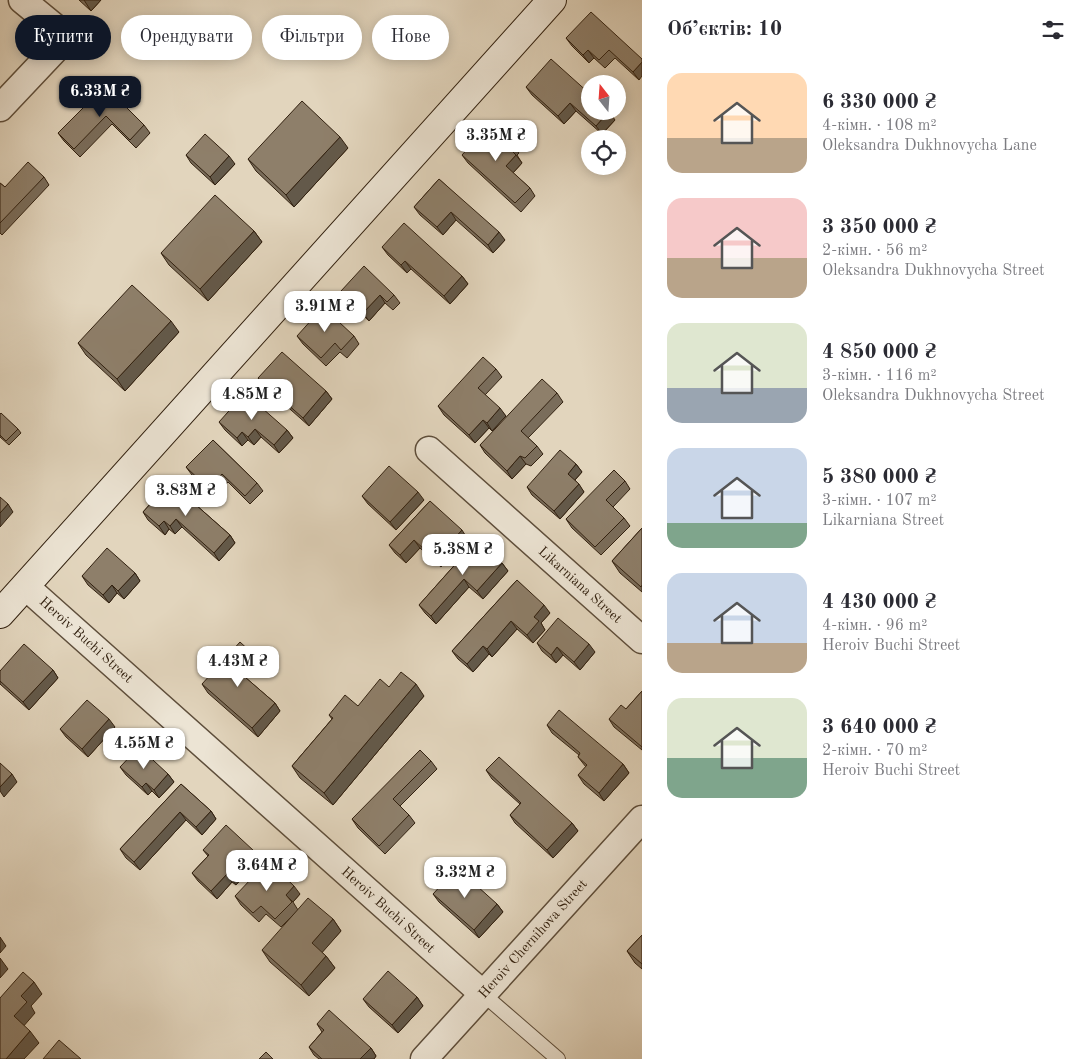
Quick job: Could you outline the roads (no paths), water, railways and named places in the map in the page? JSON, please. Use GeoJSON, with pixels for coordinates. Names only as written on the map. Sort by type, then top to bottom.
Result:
{"type":"FeatureCollection","features":[{"type":"Feature","properties":{"kind":"main road"},"geometry":{"type":"LineString","coordinates":[[0,614],[552,0]]}},
{"type":"Feature","properties":{"kind":"street"},"geometry":{"type":"LineString","coordinates":[[0,108],[67,37],[22,0]]}},
{"type":"Feature","properties":{"kind":"street","name":"Likarniana Street"},"geometry":{"type":"LineString","coordinates":[[429,450],[642,640]]}},
{"type":"Feature","properties":{"kind":"street","name":"Heroiv Buchi Street"},"geometry":{"type":"LineString","coordinates":[[25,586],[483,994]]}},
{"type":"Feature","properties":{"kind":"street","name":"Heroiv Chernihova Street"},"geometry":{"type":"LineString","coordinates":[[424,1059],[642,819]]}},
{"type":"Feature","properties":{"kind":"lane"},"geometry":{"type":"LineString","coordinates":[[483,994],[558,1059]]}}]}
